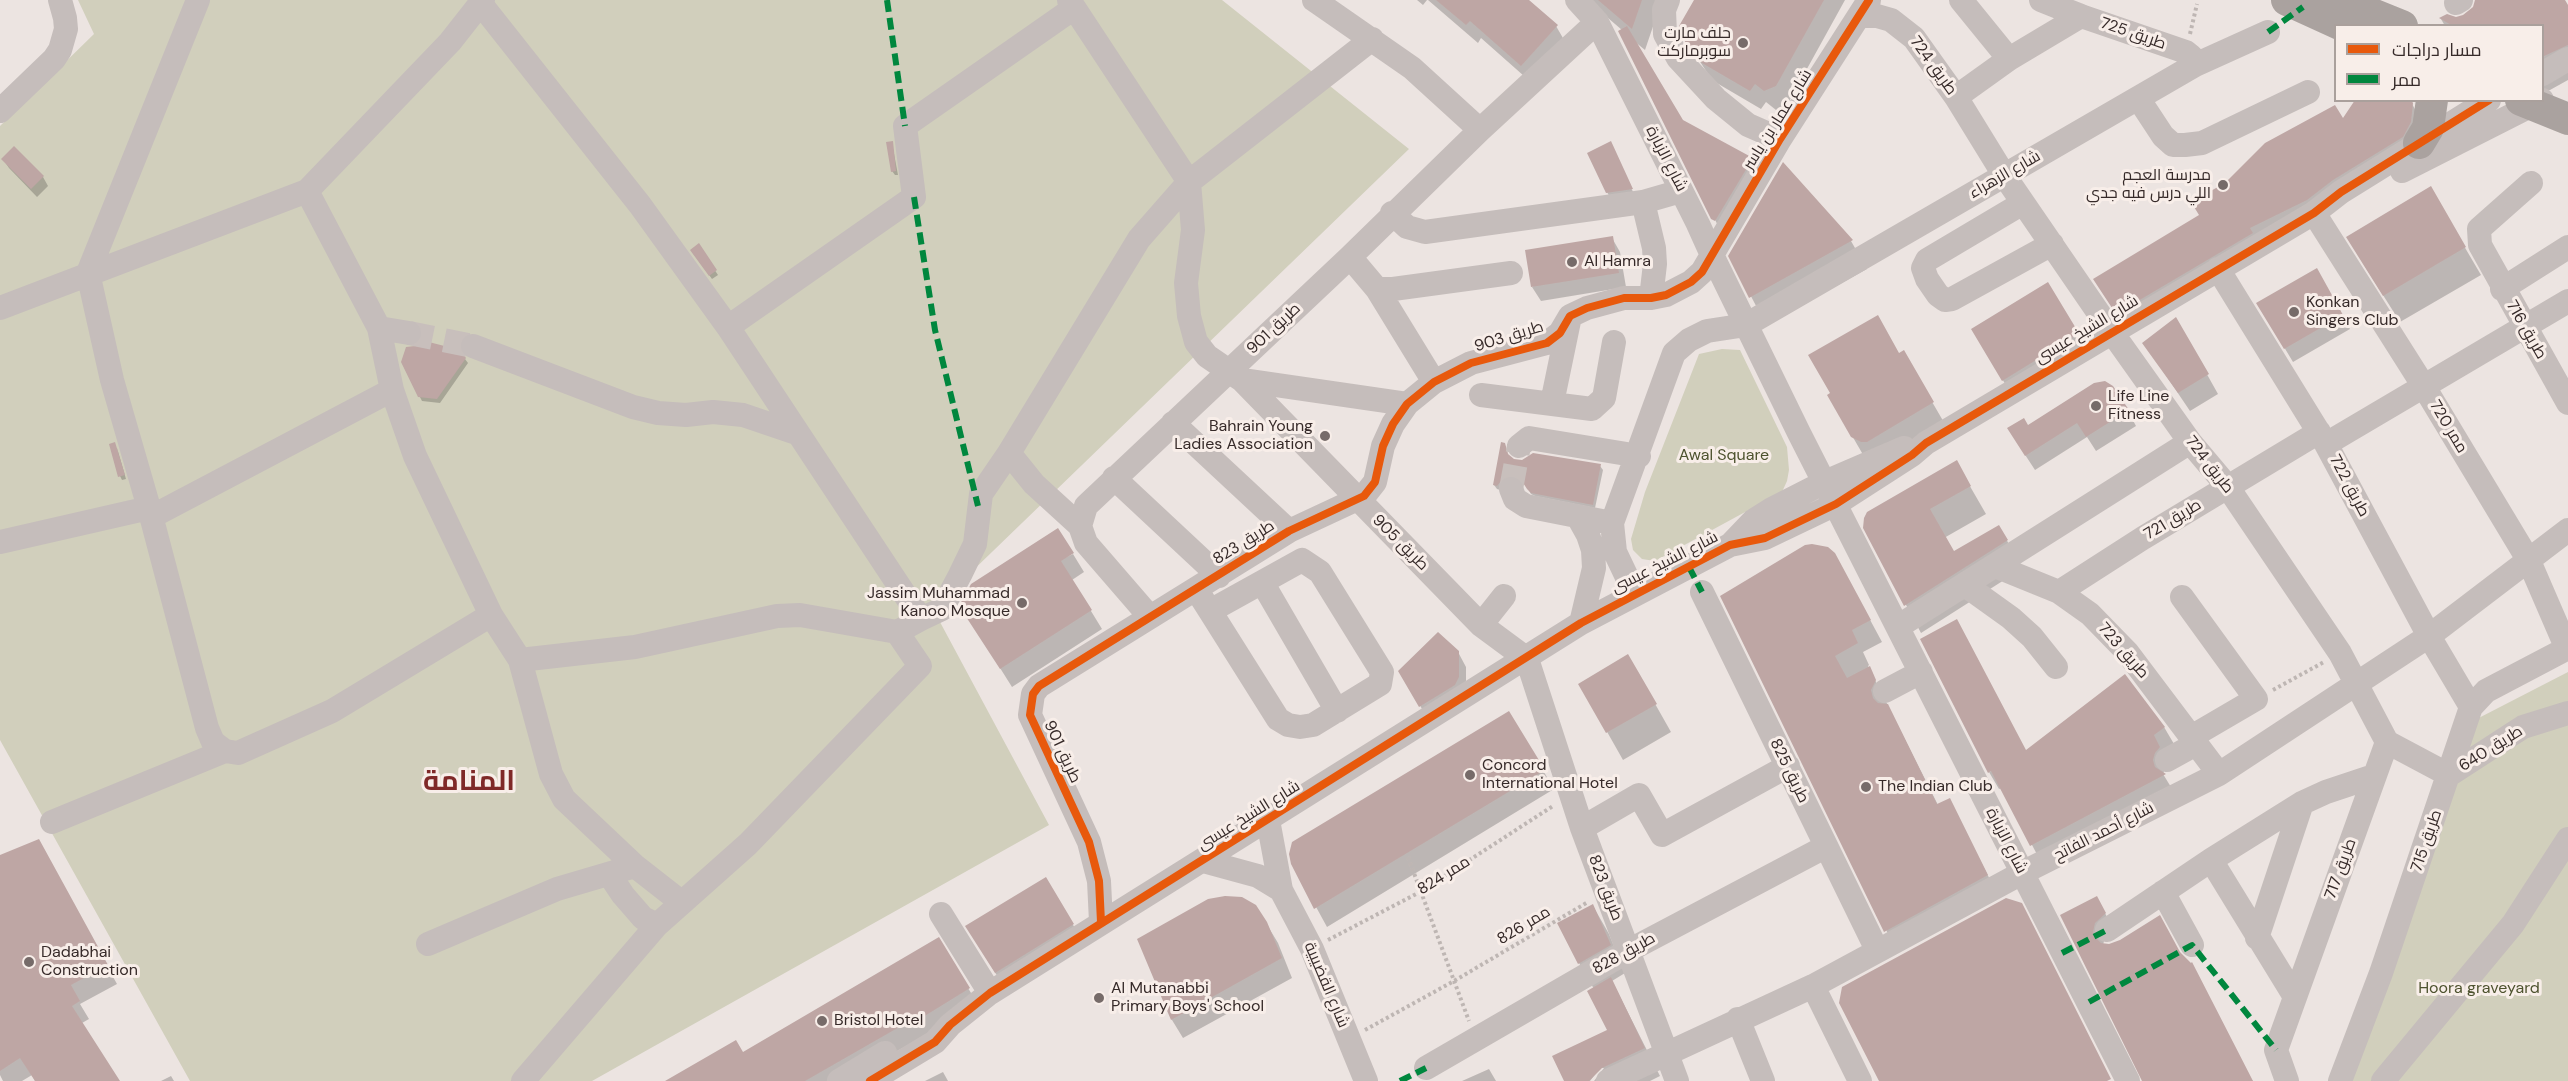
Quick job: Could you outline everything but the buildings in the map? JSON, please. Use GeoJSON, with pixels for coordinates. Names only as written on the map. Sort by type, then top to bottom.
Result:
{"type":"FeatureCollection","features":[{"type":"Feature","properties":{"kind":"main road"},"geometry":{"type":"LineString","coordinates":[[2337,0],[2358,12]]}},
{"type":"Feature","properties":{"kind":"main road"},"geometry":{"type":"LineString","coordinates":[[2299,2],[2358,12],[2396,24]]}},
{"type":"Feature","properties":{"kind":"main road"},"geometry":{"type":"LineString","coordinates":[[2420,143],[2428,128],[2432,102]]}},
{"type":"Feature","properties":{"kind":"street"},"geometry":{"type":"LineString","coordinates":[[0,111],[54,59],[60,50],[66,28],[60,0]]}},
{"type":"Feature","properties":{"kind":"street"},"geometry":{"type":"LineString","coordinates":[[198,0],[88,273],[112,380],[207,728],[213,741],[225,751],[238,753],[332,711],[490,615]]}},
{"type":"Feature","properties":{"kind":"street"},"geometry":{"type":"LineString","coordinates":[[1314,0],[1413,68],[1480,130]]}},
{"type":"Feature","properties":{"kind":"street","name":"شارع الزبارة"},"geometry":{"type":"LineString","coordinates":[[1577,0],[1597,22],[1746,325],[2128,1081]]}},
{"type":"Feature","properties":{"kind":"street"},"geometry":{"type":"LineString","coordinates":[[1668,0],[1664,10],[1665,34],[1678,58],[1716,99],[1748,125],[1780,139]]}},
{"type":"Feature","properties":{"kind":"street"},"geometry":{"type":"LineString","coordinates":[[1961,0],[2008,59]]}},
{"type":"Feature","properties":{"kind":"street","name":"طريق 725"},"geometry":{"type":"LineString","coordinates":[[2041,0],[2191,59]]}},
{"type":"Feature","properties":{"kind":"street"},"geometry":{"type":"LineString","coordinates":[[0,308],[307,191],[450,42],[482,2],[640,205],[728,327],[921,619]]}},
{"type":"Feature","properties":{"kind":"street"},"geometry":{"type":"LineString","coordinates":[[728,327],[914,197],[905,126],[1071,4],[1189,183]]}},
{"type":"Feature","properties":{"kind":"street","name":"شارع عمار بن ياسر"},"geometry":{"type":"LineString","coordinates":[[1712,255],[1780,139],[1865,8]]}},
{"type":"Feature","properties":{"kind":"street","name":"طريق 724"},"geometry":{"type":"LineString","coordinates":[[1865,8],[1903,27],[1914,38],[1956,97],[2004,175],[2111,331],[2190,442],[2227,486],[2340,652],[2387,742]]}},
{"type":"Feature","properties":{"kind":"street","name":"طريق 725"},"geometry":{"type":"LineString","coordinates":[[1956,97],[2008,59],[2081,16]]}},
{"type":"Feature","properties":{"kind":"street","name":"طريق 901"},"geometry":{"type":"LineString","coordinates":[[1080,526],[1086,506],[1114,478],[1173,423],[1235,376],[1392,213],[1597,22]]}},
{"type":"Feature","properties":{"kind":"street","name":"شارع الزهراء"},"geometry":{"type":"LineString","coordinates":[[1746,325],[2138,98],[2191,59],[2268,32]]}},
{"type":"Feature","properties":{"kind":"street"},"geometry":{"type":"LineString","coordinates":[[520,660],[635,646],[777,616],[800,615],[897,632],[942,609],[975,544],[981,495],[1139,239],[1189,183],[1372,39]]}},
{"type":"Feature","properties":{"kind":"street","name":"شارع الشيخ عيسى"},"geometry":{"type":"LineString","coordinates":[[2546,97],[2568,59]]}},
{"type":"Feature","properties":{"kind":"street"},"geometry":{"type":"LineString","coordinates":[[2138,98],[2163,136],[2173,145],[2185,145],[2202,143],[2308,92]]}},
{"type":"Feature","properties":{"kind":"street","name":"شارع الشيخ عيسى"},"geometry":{"type":"LineString","coordinates":[[870,1081],[942,1033],[990,993],[1581,623],[1730,545],[1765,538],[1836,504],[1912,455],[1926,443],[2111,331],[2314,213],[2341,192],[2486,102]]}},
{"type":"Feature","properties":{"kind":"street","name":"شارع الشيخ عيسى"},"geometry":{"type":"LineString","coordinates":[[2314,213],[2348,202],[2407,168],[2536,102]]}},
{"type":"Feature","properties":{"kind":"street","name":"طريق 905"},"geometry":{"type":"LineString","coordinates":[[1189,183],[1193,231],[1186,283],[1192,331],[1196,342],[1207,356],[1235,376],[1481,625],[1527,658]]}},
{"type":"Feature","properties":{"kind":"street","name":"طريق 716"},"geometry":{"type":"LineString","coordinates":[[2531,183],[2479,229],[2480,245],[2502,289],[2568,403]]}},
{"type":"Feature","properties":{"kind":"street"},"geometry":{"type":"LineString","coordinates":[[307,191],[379,328],[392,390],[415,456],[490,615],[520,660],[551,774],[564,799],[635,866],[681,902]]}},
{"type":"Feature","properties":{"kind":"street"},"geometry":{"type":"LineString","coordinates":[[1392,213],[1407,227],[1425,232],[1642,202],[1682,191]]}},
{"type":"Feature","properties":{"kind":"street"},"geometry":{"type":"LineString","coordinates":[[1642,202],[1654,248],[1652,298]]}},
{"type":"Feature","properties":{"kind":"street"},"geometry":{"type":"LineString","coordinates":[[2023,203],[1927,260],[1923,268],[1938,296],[1945,300],[1952,299],[2052,244]]}},
{"type":"Feature","properties":{"kind":"street","name":"ممر 720"},"geometry":{"type":"LineString","coordinates":[[2314,213],[2423,385],[2529,561],[2568,648]]}},
{"type":"Feature","properties":{"kind":"street","name":"طريق 716"},"geometry":{"type":"LineString","coordinates":[[2502,289],[2568,247]]}},
{"type":"Feature","properties":{"kind":"street"},"geometry":{"type":"LineString","coordinates":[[1552,403],[1570,316],[1612,300],[1666,296],[1691,282],[1702,272],[1712,255]]}},
{"type":"Feature","properties":{"kind":"street"},"geometry":{"type":"LineString","coordinates":[[1350,256],[1377,289],[1434,382]]}},
{"type":"Feature","properties":{"kind":"street","name":"طريق 722"},"geometry":{"type":"LineString","coordinates":[[2218,269],[2323,438],[2429,636],[2471,707]]}},
{"type":"Feature","properties":{"kind":"street"},"geometry":{"type":"LineString","coordinates":[[1377,289],[1393,289],[1511,273]]}},
{"type":"Feature","properties":{"kind":"street","name":"طريق 721"},"geometry":{"type":"LineString","coordinates":[[2059,592],[2227,486],[2423,385],[2568,301]]}},
{"type":"Feature","properties":{"kind":"street","name":"طريق 903"},"geometry":{"type":"LineString","coordinates":[[1357,500],[1372,487],[1383,446],[1393,424],[1407,404],[1434,382],[1471,363],[1547,343],[1560,333],[1570,316]]}},
{"type":"Feature","properties":{"kind":"street"},"geometry":{"type":"LineString","coordinates":[[1635,594],[1615,552],[1612,523],[1639,456],[1674,353],[1689,340],[1707,331],[1746,325]]}},
{"type":"Feature","properties":{"kind":"street"},"geometry":{"type":"LineString","coordinates":[[379,328],[409,333]]}},
{"type":"Feature","properties":{"kind":"street"},"geometry":{"type":"LineString","coordinates":[[1481,395],[1584,409],[1592,408],[1604,398],[1614,342]]}},
{"type":"Feature","properties":{"kind":"street"},"geometry":{"type":"LineString","coordinates":[[473,346],[633,407],[658,413],[686,415],[713,412],[742,416],[796,433]]}},
{"type":"Feature","properties":{"kind":"street"},"geometry":{"type":"LineString","coordinates":[[1235,376],[1407,404]]}},
{"type":"Feature","properties":{"kind":"street"},"geometry":{"type":"LineString","coordinates":[[0,542],[150,513],[392,390]]}},
{"type":"Feature","properties":{"kind":"street"},"geometry":{"type":"LineString","coordinates":[[1173,423],[1289,531]]}},
{"type":"Feature","properties":{"kind":"street"},"geometry":{"type":"LineString","coordinates":[[1519,446],[1529,438],[1639,456]]}},
{"type":"Feature","properties":{"kind":"street"},"geometry":{"type":"LineString","coordinates":[[1899,626],[2190,442]]}},
{"type":"Feature","properties":{"kind":"street","name":"شارع الشيخ عيسى"},"geometry":{"type":"LineString","coordinates":[[1730,545],[1753,521],[1825,482],[1894,452],[1926,443]]}},
{"type":"Feature","properties":{"kind":"street"},"geometry":{"type":"LineString","coordinates":[[1009,453],[1034,484],[1080,526],[1086,543],[1150,616]]}},
{"type":"Feature","properties":{"kind":"street"},"geometry":{"type":"LineString","coordinates":[[1114,478],[1219,576]]}},
{"type":"Feature","properties":{"kind":"street"},"geometry":{"type":"LineString","coordinates":[[1511,489],[1512,495],[1520,504],[1612,523]]}},
{"type":"Feature","properties":{"kind":"street","name":"طريق 823"},"geometry":{"type":"LineString","coordinates":[[1150,616],[1219,576],[1289,531],[1357,500]]}},
{"type":"Feature","properties":{"kind":"street"},"geometry":{"type":"LineString","coordinates":[[1578,517],[1593,550],[1594,568],[1581,623]]}},
{"type":"Feature","properties":{"kind":"street","name":"شارع أحمد الفاتح"},"geometry":{"type":"LineString","coordinates":[[1608,1081],[1738,1019],[1855,967],[1877,950],[1939,925],[2022,873],[2219,774],[2429,636],[2568,530]]}},
{"type":"Feature","properties":{"kind":"street"},"geometry":{"type":"LineString","coordinates":[[1196,589],[1278,719],[1288,725],[1300,727],[1313,725],[1380,684],[1382,672],[1320,572],[1312,564],[1302,560],[1210,611]]}},
{"type":"Feature","properties":{"kind":"street","name":"طريق 723"},"geometry":{"type":"LineString","coordinates":[[1995,566],[2059,592],[2090,614],[2127,652],[2219,774]]}},
{"type":"Feature","properties":{"kind":"street"},"geometry":{"type":"LineString","coordinates":[[1262,582],[1337,711]]}},
{"type":"Feature","properties":{"kind":"street"},"geometry":{"type":"LineString","coordinates":[[1965,585],[2011,618],[2032,637],[2056,667]]}},
{"type":"Feature","properties":{"kind":"street","name":"طريق 825"},"geometry":{"type":"LineString","coordinates":[[1702,592],[1877,950]]}},
{"type":"Feature","properties":{"kind":"street"},"geometry":{"type":"LineString","coordinates":[[1481,625],[1504,597]]}},
{"type":"Feature","properties":{"kind":"street"},"geometry":{"type":"LineString","coordinates":[[2167,760],[2256,699],[2182,597]]}},
{"type":"Feature","properties":{"kind":"street","name":"طريق 901"},"geometry":{"type":"LineString","coordinates":[[1101,922],[1099,881],[1089,842],[1034,726],[1030,705],[1033,694],[1044,682],[1150,616]]}},
{"type":"Feature","properties":{"kind":"street"},"geometry":{"type":"LineString","coordinates":[[523,1081],[657,925],[748,844],[920,666],[897,632]]}},
{"type":"Feature","properties":{"kind":"street"},"geometry":{"type":"LineString","coordinates":[[2471,707],[2486,691],[2568,648]]}},
{"type":"Feature","properties":{"kind":"street","name":"طريق 823"},"geometry":{"type":"LineString","coordinates":[[1527,658],[1582,828],[1677,1081]]}},
{"type":"Feature","properties":{"kind":"street"},"geometry":{"type":"LineString","coordinates":[[1885,691],[1921,672]]}},
{"type":"Feature","properties":{"kind":"street","name":"طريق 715"},"geometry":{"type":"LineString","coordinates":[[2340,1081],[2381,973],[2471,707]]}},
{"type":"Feature","properties":{"kind":"street","name":"طريق 640"},"geometry":{"type":"LineString","coordinates":[[2449,775],[2523,727],[2568,713]]}},
{"type":"Feature","properties":{"kind":"street"},"geometry":{"type":"LineString","coordinates":[[2387,742],[2449,775]]}},
{"type":"Feature","properties":{"kind":"street","name":"طريق 717"},"geometry":{"type":"LineString","coordinates":[[2287,1081],[2276,1050],[2387,742]]}},
{"type":"Feature","properties":{"kind":"street"},"geometry":{"type":"LineString","coordinates":[[52,822],[225,751]]}},
{"type":"Feature","properties":{"kind":"street"},"geometry":{"type":"LineString","coordinates":[[1582,828],[1639,795],[1662,835],[1788,766]]}},
{"type":"Feature","properties":{"kind":"street"},"geometry":{"type":"LineString","coordinates":[[2107,930],[2211,860],[2302,803],[2326,792],[2374,776]]}},
{"type":"Feature","properties":{"kind":"street"},"geometry":{"type":"LineString","coordinates":[[2257,938],[2302,803]]}},
{"type":"Feature","properties":{"kind":"street","name":"شارع القضيبية"},"geometry":{"type":"LineString","coordinates":[[1268,820],[1281,890],[1312,949],[1366,1081]]}},
{"type":"Feature","properties":{"kind":"street"},"geometry":{"type":"LineString","coordinates":[[2384,1081],[2513,924],[2568,840]]}},
{"type":"Feature","properties":{"kind":"street","name":"طريق 828"},"geometry":{"type":"LineString","coordinates":[[1426,1068],[1628,951],[1825,847]]}},
{"type":"Feature","properties":{"kind":"street"},"geometry":{"type":"LineString","coordinates":[[2211,860],[2295,997]]}},
{"type":"Feature","properties":{"kind":"street"},"geometry":{"type":"LineString","coordinates":[[1203,861],[1258,876],[1281,890]]}},
{"type":"Feature","properties":{"kind":"street"},"geometry":{"type":"LineString","coordinates":[[428,944],[557,889],[635,866]]}},
{"type":"Feature","properties":{"kind":"street"},"geometry":{"type":"LineString","coordinates":[[609,874],[643,918],[657,925]]}},
{"type":"Feature","properties":{"kind":"street"},"geometry":{"type":"LineString","coordinates":[[2163,892],[2193,945]]}},
{"type":"Feature","properties":{"kind":"street"},"geometry":{"type":"LineString","coordinates":[[941,914],[990,993]]}},
{"type":"Feature","properties":{"kind":"street"},"geometry":{"type":"LineString","coordinates":[[1813,986],[1860,1081]]}},
{"type":"Feature","properties":{"kind":"street"},"geometry":{"type":"LineString","coordinates":[[1738,1019],[1763,1081]]}},
{"type":"Feature","properties":{"kind":"street","name":"شارع الشيخ عيسى"},"geometry":{"type":"LineString","coordinates":[[839,1081],[911,1037],[929,1030],[942,1033]]}},
{"type":"Feature","properties":{"kind":"street"},"geometry":{"type":"LineString","coordinates":[[894,1081],[942,1033]]}},
{"type":"Feature","properties":{"kind":"path"},"geometry":{"type":"LineString","coordinates":[[2256,699],[2340,652]]}},
{"type":"Feature","properties":{"kind":"path"},"geometry":{"type":"LineString","coordinates":[[1408,857],[1476,1039]]}},
{"type":"Feature","properties":{"kind":"green space"},"geometry":{"type":"Polygon","coordinates":[[[78,0],[1222,0],[1409,149],[933,609],[1049,825],[592,1081],[190,1081],[0,740],[0,126],[94,34],[78,0]]]}},
{"type":"Feature","properties":{"kind":"green space","name":"Awal Square"},"geometry":{"type":"Polygon","coordinates":[[[1722,349],[1740,350],[1787,447],[1789,470],[1787,481],[1782,492],[1655,561],[1642,559],[1633,550],[1631,539],[1645,492],[1699,354],[1722,349]]]}},
{"type":"Feature","properties":{"kind":"green space","name":"Hoora graveyard"},"geometry":{"type":"Polygon","coordinates":[[[2568,672],[2568,1081],[2343,1081],[2469,723],[2568,672]]]}},
{"type":"Feature","properties":{"kind":"tunnel"},"geometry":{"type":"LineString","coordinates":[[409,333],[473,346]]}},
{"type":"Feature","properties":{"kind":"tunnel"},"geometry":{"type":"LineString","coordinates":[[1511,489],[1519,446]]}},
{"type":"Feature","properties":{"kind":"marked path"},"geometry":{"type":"LineString","coordinates":[[887,0],[905,126]]}},
{"type":"Feature","properties":{"kind":"marked path"},"geometry":{"type":"LineString","coordinates":[[2268,32],[2303,7]]}},
{"type":"Feature","properties":{"kind":"marked path"},"geometry":{"type":"LineString","coordinates":[[914,197],[935,330],[978,506]]}},
{"type":"Feature","properties":{"kind":"marked path"},"geometry":{"type":"LineString","coordinates":[[1689,567],[1702,592]]}},
{"type":"Feature","properties":{"kind":"marked path"},"geometry":{"type":"LineString","coordinates":[[2062,953],[2107,930]]}},
{"type":"Feature","properties":{"kind":"marked path"},"geometry":{"type":"LineString","coordinates":[[2089,1002],[2192,945],[2276,1050]]}},
{"type":"Feature","properties":{"kind":"marked path"},"geometry":{"type":"LineString","coordinates":[[1400,1081],[1426,1068]]}},
{"type":"Feature","properties":{"kind":"cycle path"},"geometry":{"type":"LineString","coordinates":[[1101,922],[1099,881],[1089,842],[1030,715],[1033,694],[1039,686],[1289,531],[1364,496],[1375,482],[1383,446],[1393,424],[1407,404],[1434,382],[1471,363],[1547,343],[1560,333],[1570,316],[1587,308],[1624,298],[1651,298],[1666,295],[1691,282],[1702,272],[1780,139],[1869,0]]}},
{"type":"Feature","properties":{"kind":"cycle path"},"geometry":{"type":"LineString","coordinates":[[870,1081],[935,1042],[950,1025],[990,993],[1581,623],[1730,545],[1765,538],[1836,504],[1912,455],[1926,443],[2314,213],[2341,192],[2486,102]]}},
{"type":"Feature","properties":{"kind":"place","name":"جلف مارت سوبرماركت"},"geometry":{"type":"Point","coordinates":[1743,43]}},
{"type":"Feature","properties":{"kind":"place","name":"مدرسة العجم اللي درس فيه جدي"},"geometry":{"type":"Point","coordinates":[2223,185]}},
{"type":"Feature","properties":{"kind":"place","name":"Al Hamra"},"geometry":{"type":"Point","coordinates":[1572,262]}},
{"type":"Feature","properties":{"kind":"place","name":"Konkan Singers Club"},"geometry":{"type":"Point","coordinates":[2294,312]}},
{"type":"Feature","properties":{"kind":"place","name":"Life Line Fitness"},"geometry":{"type":"Point","coordinates":[2096,406]}},
{"type":"Feature","properties":{"kind":"place","name":"Bahrain Young Ladies Association"},"geometry":{"type":"Point","coordinates":[1325,436]}},
{"type":"Feature","properties":{"kind":"place","name":"Jassim Muhammad Kanoo Mosque"},"geometry":{"type":"Point","coordinates":[1022,603]}},
{"type":"Feature","properties":{"kind":"place","name":"Concord International Hotel"},"geometry":{"type":"Point","coordinates":[1470,775]}},
{"type":"Feature","properties":{"kind":"place","name":"The Indian Club"},"geometry":{"type":"Point","coordinates":[1866,787]}},
{"type":"Feature","properties":{"kind":"place","name":"Dadabhai Construction"},"geometry":{"type":"Point","coordinates":[29,962]}},
{"type":"Feature","properties":{"kind":"place","name":"Al Mutanabbi Primary Boys' School"},"geometry":{"type":"Point","coordinates":[1099,998]}},
{"type":"Feature","properties":{"kind":"place","name":"Bristol Hotel"},"geometry":{"type":"Point","coordinates":[822,1021]}},
{"type":"Feature","properties":{"kind":"district","name":"المنامة"},"geometry":{"type":"Point","coordinates":[469,783]}}]}
